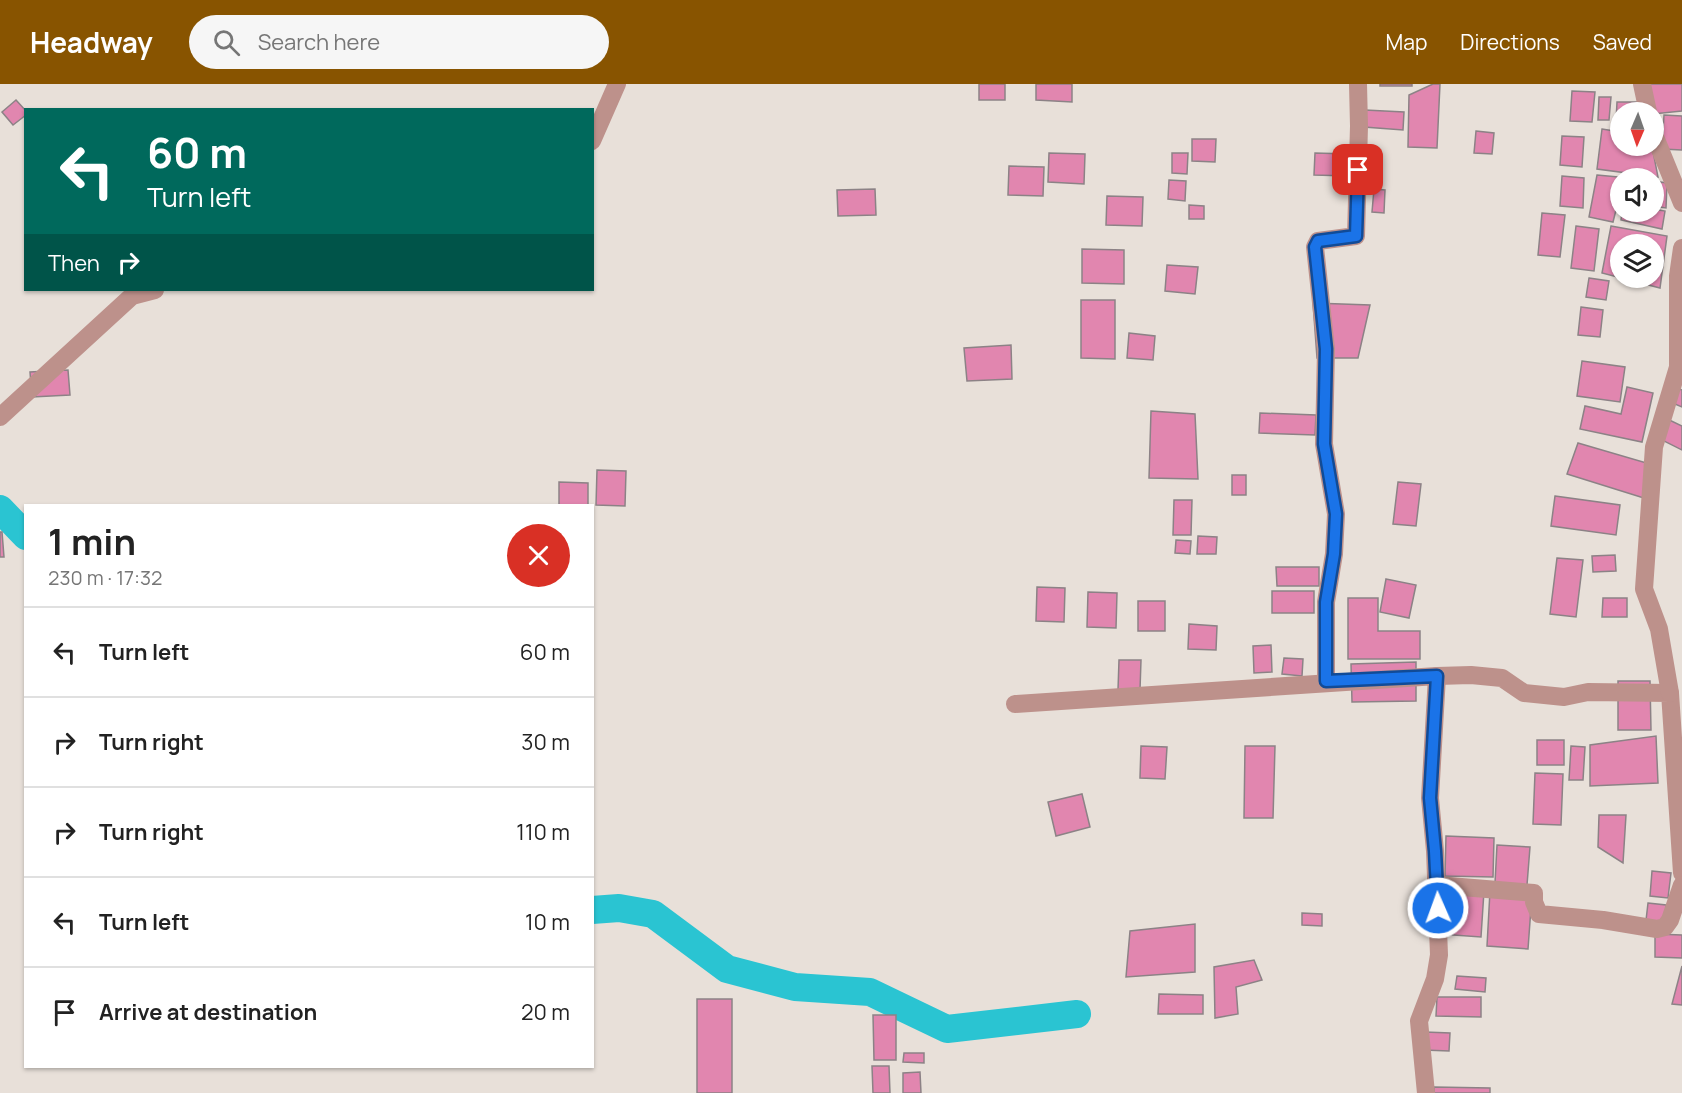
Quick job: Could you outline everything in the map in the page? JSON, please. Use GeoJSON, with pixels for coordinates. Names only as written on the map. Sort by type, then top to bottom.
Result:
{"type":"FeatureCollection","features":[{"type":"Feature","properties":{"kind":"street"},"geometry":{"type":"LineString","coordinates":[[594,136],[617,84]]}},
{"type":"Feature","properties":{"kind":"street"},"geometry":{"type":"LineString","coordinates":[[1326,681],[1326,602],[1334,554],[1336,514],[1324,444],[1326,349],[1315,247],[1318,241],[1356,236],[1358,84]]}},
{"type":"Feature","properties":{"kind":"street"},"geometry":{"type":"LineString","coordinates":[[1642,84],[1646,102]]}},
{"type":"Feature","properties":{"kind":"street"},"geometry":{"type":"LineString","coordinates":[[1663,156],[1682,203]]}},
{"type":"Feature","properties":{"kind":"street"},"geometry":{"type":"LineString","coordinates":[[1682,249],[1678,276],[1678,367],[1654,447],[1644,589],[1659,629],[1670,693],[1682,873]]}},
{"type":"Feature","properties":{"kind":"street"},"geometry":{"type":"LineString","coordinates":[[0,417],[132,296],[151,291]]}},
{"type":"Feature","properties":{"kind":"street"},"geometry":{"type":"LineString","coordinates":[[1015,704],[1326,681],[1471,675],[1502,678],[1524,693],[1564,697],[1588,692],[1670,693]]}},
{"type":"Feature","properties":{"kind":"street"},"geometry":{"type":"LineString","coordinates":[[1426,1093],[1419,1021],[1435,979],[1439,955],[1437,885],[1430,798],[1437,676]]}},
{"type":"Feature","properties":{"kind":"street"},"geometry":{"type":"LineString","coordinates":[[1437,885],[1534,893],[1534,902],[1539,914],[1657,928],[1665,927],[1670,920],[1682,885]]}},
{"type":"Feature","properties":{"kind":"building"},"geometry":{"type":"Polygon","coordinates":[[[979,84],[1005,84],[1005,100],[979,100],[979,84]]]}},
{"type":"Feature","properties":{"kind":"building"},"geometry":{"type":"Polygon","coordinates":[[[1036,84],[1072,84],[1072,102],[1036,100],[1036,84]]]}},
{"type":"Feature","properties":{"kind":"building"},"geometry":{"type":"Polygon","coordinates":[[[1380,84],[1412,84],[1412,86],[1380,86],[1380,84]]]}},
{"type":"Feature","properties":{"kind":"building"},"geometry":{"type":"Polygon","coordinates":[[[1433,84],[1440,84],[1437,148],[1408,147],[1409,95],[1433,84]]]}},
{"type":"Feature","properties":{"kind":"building"},"geometry":{"type":"Polygon","coordinates":[[[1648,84],[1682,84],[1682,111],[1664,113],[1664,102],[1651,102],[1648,84]]]}},
{"type":"Feature","properties":{"kind":"building"},"geometry":{"type":"Polygon","coordinates":[[[1572,91],[1595,92],[1592,122],[1570,121],[1572,91]]]}},
{"type":"Feature","properties":{"kind":"building"},"geometry":{"type":"Polygon","coordinates":[[[1599,97],[1611,97],[1609,120],[1598,120],[1599,97]]]}},
{"type":"Feature","properties":{"kind":"building"},"geometry":{"type":"Polygon","coordinates":[[[16,100],[24,109],[24,117],[13,125],[2,112],[16,100]]]}},
{"type":"Feature","properties":{"kind":"building"},"geometry":{"type":"Polygon","coordinates":[[[1365,110],[1404,112],[1403,130],[1364,127],[1365,110]]]}},
{"type":"Feature","properties":{"kind":"building"},"geometry":{"type":"Polygon","coordinates":[[[1664,115],[1682,116],[1682,150],[1664,149],[1664,115]]]}},
{"type":"Feature","properties":{"kind":"building"},"geometry":{"type":"Polygon","coordinates":[[[1602,129],[1610,130],[1610,156],[1654,156],[1656,168],[1610,168],[1610,171],[1597,169],[1602,129]]]}},
{"type":"Feature","properties":{"kind":"building"},"geometry":{"type":"Polygon","coordinates":[[[1476,131],[1494,133],[1492,154],[1474,153],[1476,131]]]}},
{"type":"Feature","properties":{"kind":"building"},"geometry":{"type":"Polygon","coordinates":[[[1562,136],[1584,137],[1582,167],[1560,165],[1562,136]]]}},
{"type":"Feature","properties":{"kind":"building"},"geometry":{"type":"Polygon","coordinates":[[[1192,139],[1216,139],[1215,162],[1192,161],[1192,139]]]}},
{"type":"Feature","properties":{"kind":"building"},"geometry":{"type":"Polygon","coordinates":[[[1049,153],[1085,154],[1084,184],[1048,182],[1049,153]]]}},
{"type":"Feature","properties":{"kind":"building"},"geometry":{"type":"Polygon","coordinates":[[[1172,153],[1188,153],[1187,174],[1172,173],[1172,153]]]}},
{"type":"Feature","properties":{"kind":"building"},"geometry":{"type":"Polygon","coordinates":[[[1315,153],[1348,154],[1348,176],[1314,175],[1315,153]]]}},
{"type":"Feature","properties":{"kind":"building"},"geometry":{"type":"Polygon","coordinates":[[[1362,159],[1381,161],[1379,182],[1361,180],[1362,159]]]}},
{"type":"Feature","properties":{"kind":"building"},"geometry":{"type":"Polygon","coordinates":[[[1009,166],[1044,167],[1043,196],[1008,195],[1009,166]]]}},
{"type":"Feature","properties":{"kind":"building"},"geometry":{"type":"Polygon","coordinates":[[[1597,175],[1610,176],[1610,221],[1589,217],[1597,175]]]}},
{"type":"Feature","properties":{"kind":"building"},"geometry":{"type":"Polygon","coordinates":[[[1562,176],[1584,178],[1583,208],[1560,206],[1562,176]]]}},
{"type":"Feature","properties":{"kind":"building"},"geometry":{"type":"Polygon","coordinates":[[[1169,180],[1186,181],[1185,201],[1168,199],[1169,180]]]}},
{"type":"Feature","properties":{"kind":"building"},"geometry":{"type":"Polygon","coordinates":[[[1664,183],[1667,183],[1666,208],[1664,208],[1664,183]]]}},
{"type":"Feature","properties":{"kind":"building"},"geometry":{"type":"Polygon","coordinates":[[[875,189],[876,215],[838,216],[837,190],[875,189]]]}},
{"type":"Feature","properties":{"kind":"building"},"geometry":{"type":"Polygon","coordinates":[[[1374,189],[1385,190],[1384,213],[1372,212],[1374,189]]]}},
{"type":"Feature","properties":{"kind":"building"},"geometry":{"type":"Polygon","coordinates":[[[1107,196],[1143,197],[1142,226],[1106,225],[1107,196]]]}},
{"type":"Feature","properties":{"kind":"building"},"geometry":{"type":"Polygon","coordinates":[[[1189,205],[1204,206],[1204,219],[1189,219],[1189,205]]]}},
{"type":"Feature","properties":{"kind":"building"},"geometry":{"type":"Polygon","coordinates":[[[1542,213],[1565,215],[1560,257],[1538,255],[1542,213]]]}},
{"type":"Feature","properties":{"kind":"building"},"geometry":{"type":"Polygon","coordinates":[[[1630,222],[1663,222],[1662,229],[1630,222]]]}},
{"type":"Feature","properties":{"kind":"building"},"geometry":{"type":"Polygon","coordinates":[[[1576,226],[1599,229],[1594,271],[1571,268],[1576,226]]]}},
{"type":"Feature","properties":{"kind":"building"},"geometry":{"type":"Polygon","coordinates":[[[1611,226],[1656,234],[1610,234],[1610,275],[1602,273],[1611,226]]]}},
{"type":"Feature","properties":{"kind":"building"},"geometry":{"type":"Polygon","coordinates":[[[1664,235],[1667,236],[1664,258],[1664,235]]]}},
{"type":"Feature","properties":{"kind":"building"},"geometry":{"type":"Polygon","coordinates":[[[1082,249],[1124,250],[1124,284],[1082,283],[1082,249]]]}},
{"type":"Feature","properties":{"kind":"building"},"geometry":{"type":"Polygon","coordinates":[[[1167,265],[1198,267],[1195,294],[1165,291],[1167,265]]]}},
{"type":"Feature","properties":{"kind":"building"},"geometry":{"type":"Polygon","coordinates":[[[1589,278],[1609,281],[1606,300],[1586,297],[1589,278]]]}},
{"type":"Feature","properties":{"kind":"building"},"geometry":{"type":"Polygon","coordinates":[[[1081,300],[1115,300],[1115,359],[1081,358],[1081,300]]]}},
{"type":"Feature","properties":{"kind":"building"},"geometry":{"type":"Polygon","coordinates":[[[1313,303],[1370,305],[1358,358],[1317,358],[1313,303]]]}},
{"type":"Feature","properties":{"kind":"building"},"geometry":{"type":"Polygon","coordinates":[[[1581,307],[1603,310],[1600,337],[1578,335],[1581,307]]]}},
{"type":"Feature","properties":{"kind":"building"},"geometry":{"type":"Polygon","coordinates":[[[1129,333],[1155,336],[1153,360],[1127,358],[1129,333]]]}},
{"type":"Feature","properties":{"kind":"building"},"geometry":{"type":"Polygon","coordinates":[[[1011,345],[1012,379],[967,381],[964,348],[1011,345]]]}},
{"type":"Feature","properties":{"kind":"building"},"geometry":{"type":"Polygon","coordinates":[[[1582,361],[1625,367],[1620,402],[1577,396],[1582,361]]]}},
{"type":"Feature","properties":{"kind":"building"},"geometry":{"type":"Polygon","coordinates":[[[68,370],[70,395],[32,397],[30,372],[68,370]]]}},
{"type":"Feature","properties":{"kind":"building"},"geometry":{"type":"Polygon","coordinates":[[[1627,387],[1653,393],[1642,442],[1580,429],[1585,406],[1621,414],[1627,387]]]}},
{"type":"Feature","properties":{"kind":"building"},"geometry":{"type":"Polygon","coordinates":[[[1674,387],[1682,390],[1682,407],[1668,401],[1674,387]]]}},
{"type":"Feature","properties":{"kind":"building"},"geometry":{"type":"Polygon","coordinates":[[[1151,411],[1195,414],[1198,479],[1149,478],[1151,411]]]}},
{"type":"Feature","properties":{"kind":"building"},"geometry":{"type":"Polygon","coordinates":[[[1260,413],[1316,415],[1315,435],[1259,433],[1260,413]]]}},
{"type":"Feature","properties":{"kind":"building"},"geometry":{"type":"Polygon","coordinates":[[[1661,416],[1682,426],[1682,450],[1652,435],[1661,416]]]}},
{"type":"Feature","properties":{"kind":"building"},"geometry":{"type":"Polygon","coordinates":[[[1578,443],[1650,464],[1647,499],[1567,474],[1578,443]]]}},
{"type":"Feature","properties":{"kind":"building"},"geometry":{"type":"Polygon","coordinates":[[[597,470],[626,471],[625,506],[596,505],[597,470]]]}},
{"type":"Feature","properties":{"kind":"building"},"geometry":{"type":"Polygon","coordinates":[[[1232,475],[1246,475],[1246,495],[1232,495],[1232,475]]]}},
{"type":"Feature","properties":{"kind":"building"},"geometry":{"type":"Polygon","coordinates":[[[559,482],[588,483],[588,504],[559,504],[559,482]]]}},
{"type":"Feature","properties":{"kind":"building"},"geometry":{"type":"Polygon","coordinates":[[[1398,482],[1421,484],[1416,526],[1393,524],[1398,482]]]}},
{"type":"Feature","properties":{"kind":"building"},"geometry":{"type":"Polygon","coordinates":[[[1555,496],[1620,505],[1616,535],[1551,526],[1555,496]]]}},
{"type":"Feature","properties":{"kind":"building"},"geometry":{"type":"Polygon","coordinates":[[[1174,500],[1192,500],[1191,535],[1173,535],[1174,500]]]}},
{"type":"Feature","properties":{"kind":"building"},"geometry":{"type":"Polygon","coordinates":[[[0,532],[2,532],[4,557],[0,557],[0,532]]]}},
{"type":"Feature","properties":{"kind":"building"},"geometry":{"type":"Polygon","coordinates":[[[1198,536],[1217,537],[1216,554],[1197,554],[1198,536]]]}},
{"type":"Feature","properties":{"kind":"building"},"geometry":{"type":"Polygon","coordinates":[[[1176,540],[1191,541],[1190,554],[1175,553],[1176,540]]]}},
{"type":"Feature","properties":{"kind":"building"},"geometry":{"type":"Polygon","coordinates":[[[1615,555],[1616,571],[1593,572],[1592,556],[1615,555]]]}},
{"type":"Feature","properties":{"kind":"building"},"geometry":{"type":"Polygon","coordinates":[[[1557,558],[1583,560],[1576,617],[1550,614],[1557,558]]]}},
{"type":"Feature","properties":{"kind":"building"},"geometry":{"type":"Polygon","coordinates":[[[1276,567],[1319,567],[1319,586],[1277,586],[1276,567]]]}},
{"type":"Feature","properties":{"kind":"building"},"geometry":{"type":"Polygon","coordinates":[[[1386,579],[1416,585],[1409,618],[1380,612],[1386,579]]]}},
{"type":"Feature","properties":{"kind":"building"},"geometry":{"type":"Polygon","coordinates":[[[1037,587],[1065,588],[1064,622],[1036,621],[1037,587]]]}},
{"type":"Feature","properties":{"kind":"building"},"geometry":{"type":"Polygon","coordinates":[[[1272,591],[1314,591],[1314,613],[1272,613],[1272,591]]]}},
{"type":"Feature","properties":{"kind":"building"},"geometry":{"type":"Polygon","coordinates":[[[1088,592],[1117,593],[1116,628],[1087,627],[1088,592]]]}},
{"type":"Feature","properties":{"kind":"building"},"geometry":{"type":"Polygon","coordinates":[[[1348,598],[1378,598],[1378,631],[1420,631],[1420,659],[1348,659],[1348,598]]]}},
{"type":"Feature","properties":{"kind":"building"},"geometry":{"type":"Polygon","coordinates":[[[1603,598],[1627,598],[1627,617],[1602,617],[1603,598]]]}},
{"type":"Feature","properties":{"kind":"building"},"geometry":{"type":"Polygon","coordinates":[[[1138,601],[1165,601],[1165,631],[1138,631],[1138,601]]]}},
{"type":"Feature","properties":{"kind":"building"},"geometry":{"type":"Polygon","coordinates":[[[1189,624],[1217,626],[1216,650],[1188,649],[1189,624]]]}},
{"type":"Feature","properties":{"kind":"building"},"geometry":{"type":"Polygon","coordinates":[[[1271,645],[1272,672],[1254,673],[1253,646],[1271,645]]]}},
{"type":"Feature","properties":{"kind":"building"},"geometry":{"type":"Polygon","coordinates":[[[1284,658],[1303,659],[1302,676],[1282,674],[1284,658]]]}},
{"type":"Feature","properties":{"kind":"building"},"geometry":{"type":"Polygon","coordinates":[[[1119,660],[1141,660],[1140,690],[1118,690],[1119,660]]]}},
{"type":"Feature","properties":{"kind":"building"},"geometry":{"type":"Polygon","coordinates":[[[1416,662],[1416,701],[1352,702],[1351,664],[1416,662]]]}},
{"type":"Feature","properties":{"kind":"building"},"geometry":{"type":"Polygon","coordinates":[[[1618,681],[1650,681],[1651,730],[1618,730],[1618,681]]]}},
{"type":"Feature","properties":{"kind":"building"},"geometry":{"type":"Polygon","coordinates":[[[1656,736],[1658,783],[1590,786],[1590,745],[1656,736]]]}},
{"type":"Feature","properties":{"kind":"building"},"geometry":{"type":"Polygon","coordinates":[[[1537,740],[1564,740],[1564,765],[1537,765],[1537,740]]]}},
{"type":"Feature","properties":{"kind":"building"},"geometry":{"type":"Polygon","coordinates":[[[1141,746],[1167,747],[1165,779],[1140,778],[1141,746]]]}},
{"type":"Feature","properties":{"kind":"building"},"geometry":{"type":"Polygon","coordinates":[[[1245,746],[1275,746],[1273,818],[1244,818],[1245,746]]]}},
{"type":"Feature","properties":{"kind":"building"},"geometry":{"type":"Polygon","coordinates":[[[1571,746],[1585,747],[1583,780],[1569,780],[1571,746]]]}},
{"type":"Feature","properties":{"kind":"building"},"geometry":{"type":"Polygon","coordinates":[[[1535,773],[1563,774],[1561,825],[1533,824],[1535,773]]]}},
{"type":"Feature","properties":{"kind":"building"},"geometry":{"type":"Polygon","coordinates":[[[1082,794],[1090,827],[1056,836],[1048,802],[1082,794]]]}},
{"type":"Feature","properties":{"kind":"building"},"geometry":{"type":"Polygon","coordinates":[[[1599,815],[1626,815],[1623,863],[1598,847],[1599,815]]]}},
{"type":"Feature","properties":{"kind":"building"},"geometry":{"type":"Polygon","coordinates":[[[1446,836],[1494,838],[1493,877],[1445,876],[1446,836]]]}},
{"type":"Feature","properties":{"kind":"building"},"geometry":{"type":"Polygon","coordinates":[[[1497,845],[1530,847],[1527,885],[1495,883],[1497,845]]]}},
{"type":"Feature","properties":{"kind":"building"},"geometry":{"type":"Polygon","coordinates":[[[1652,871],[1671,873],[1668,898],[1650,896],[1652,871]]]}},
{"type":"Feature","properties":{"kind":"building"},"geometry":{"type":"Polygon","coordinates":[[[1443,888],[1484,891],[1481,937],[1440,934],[1443,888]]]}},
{"type":"Feature","properties":{"kind":"building"},"geometry":{"type":"Polygon","coordinates":[[[1490,891],[1532,894],[1528,949],[1487,946],[1490,891]]]}},
{"type":"Feature","properties":{"kind":"building"},"geometry":{"type":"Polygon","coordinates":[[[1648,903],[1666,905],[1664,931],[1645,929],[1648,903]]]}},
{"type":"Feature","properties":{"kind":"building"},"geometry":{"type":"Polygon","coordinates":[[[1302,913],[1322,914],[1322,926],[1302,925],[1302,913]]]}},
{"type":"Feature","properties":{"kind":"building"},"geometry":{"type":"Polygon","coordinates":[[[1195,924],[1195,972],[1126,977],[1130,931],[1195,924]]]}},
{"type":"Feature","properties":{"kind":"building"},"geometry":{"type":"Polygon","coordinates":[[[1655,934],[1682,935],[1682,958],[1655,957],[1655,934]]]}},
{"type":"Feature","properties":{"kind":"building"},"geometry":{"type":"Polygon","coordinates":[[[1254,960],[1262,980],[1236,987],[1238,1014],[1215,1018],[1214,967],[1254,960]]]}},
{"type":"Feature","properties":{"kind":"building"},"geometry":{"type":"Polygon","coordinates":[[[1682,966],[1682,1005],[1672,1004],[1682,966]]]}},
{"type":"Feature","properties":{"kind":"building"},"geometry":{"type":"Polygon","coordinates":[[[1457,976],[1486,978],[1485,992],[1455,989],[1457,976]]]}},
{"type":"Feature","properties":{"kind":"building"},"geometry":{"type":"Polygon","coordinates":[[[1159,994],[1203,995],[1203,1014],[1158,1014],[1159,994]]]}},
{"type":"Feature","properties":{"kind":"building"},"geometry":{"type":"Polygon","coordinates":[[[1437,997],[1481,997],[1481,1017],[1436,1016],[1437,997]]]}},
{"type":"Feature","properties":{"kind":"building"},"geometry":{"type":"Polygon","coordinates":[[[697,999],[732,999],[732,1093],[697,1093],[697,999]]]}},
{"type":"Feature","properties":{"kind":"building"},"geometry":{"type":"Polygon","coordinates":[[[873,1015],[896,1015],[896,1060],[874,1060],[873,1015]]]}},
{"type":"Feature","properties":{"kind":"building"},"geometry":{"type":"Polygon","coordinates":[[[1425,1032],[1450,1033],[1449,1051],[1424,1050],[1425,1032]]]}},
{"type":"Feature","properties":{"kind":"building"},"geometry":{"type":"Polygon","coordinates":[[[904,1053],[924,1053],[924,1063],[903,1062],[904,1053]]]}},
{"type":"Feature","properties":{"kind":"building"},"geometry":{"type":"Polygon","coordinates":[[[872,1066],[889,1066],[890,1093],[873,1093],[872,1066]]]}},
{"type":"Feature","properties":{"kind":"building"},"geometry":{"type":"Polygon","coordinates":[[[920,1072],[921,1093],[903,1093],[903,1073],[920,1072]]]}},
{"type":"Feature","properties":{"kind":"building"},"geometry":{"type":"Polygon","coordinates":[[[1434,1087],[1490,1088],[1490,1093],[1434,1093],[1434,1087]]]}},
{"type":"Feature","properties":{"kind":"waterway"},"geometry":{"type":"LineString","coordinates":[[0,509],[24,534]]}},
{"type":"Feature","properties":{"kind":"waterway"},"geometry":{"type":"LineString","coordinates":[[594,910],[619,908],[653,914],[727,969],[795,987],[870,992],[947,1029],[1077,1014]]}},
{"type":"Feature","properties":{"kind":"route"},"geometry":{"type":"LineString","coordinates":[[1358,170],[1356,236],[1318,241],[1315,247],[1326,349],[1324,444],[1336,514],[1334,554],[1326,602],[1326,681],[1437,676],[1430,798],[1438,908]]}}]}
